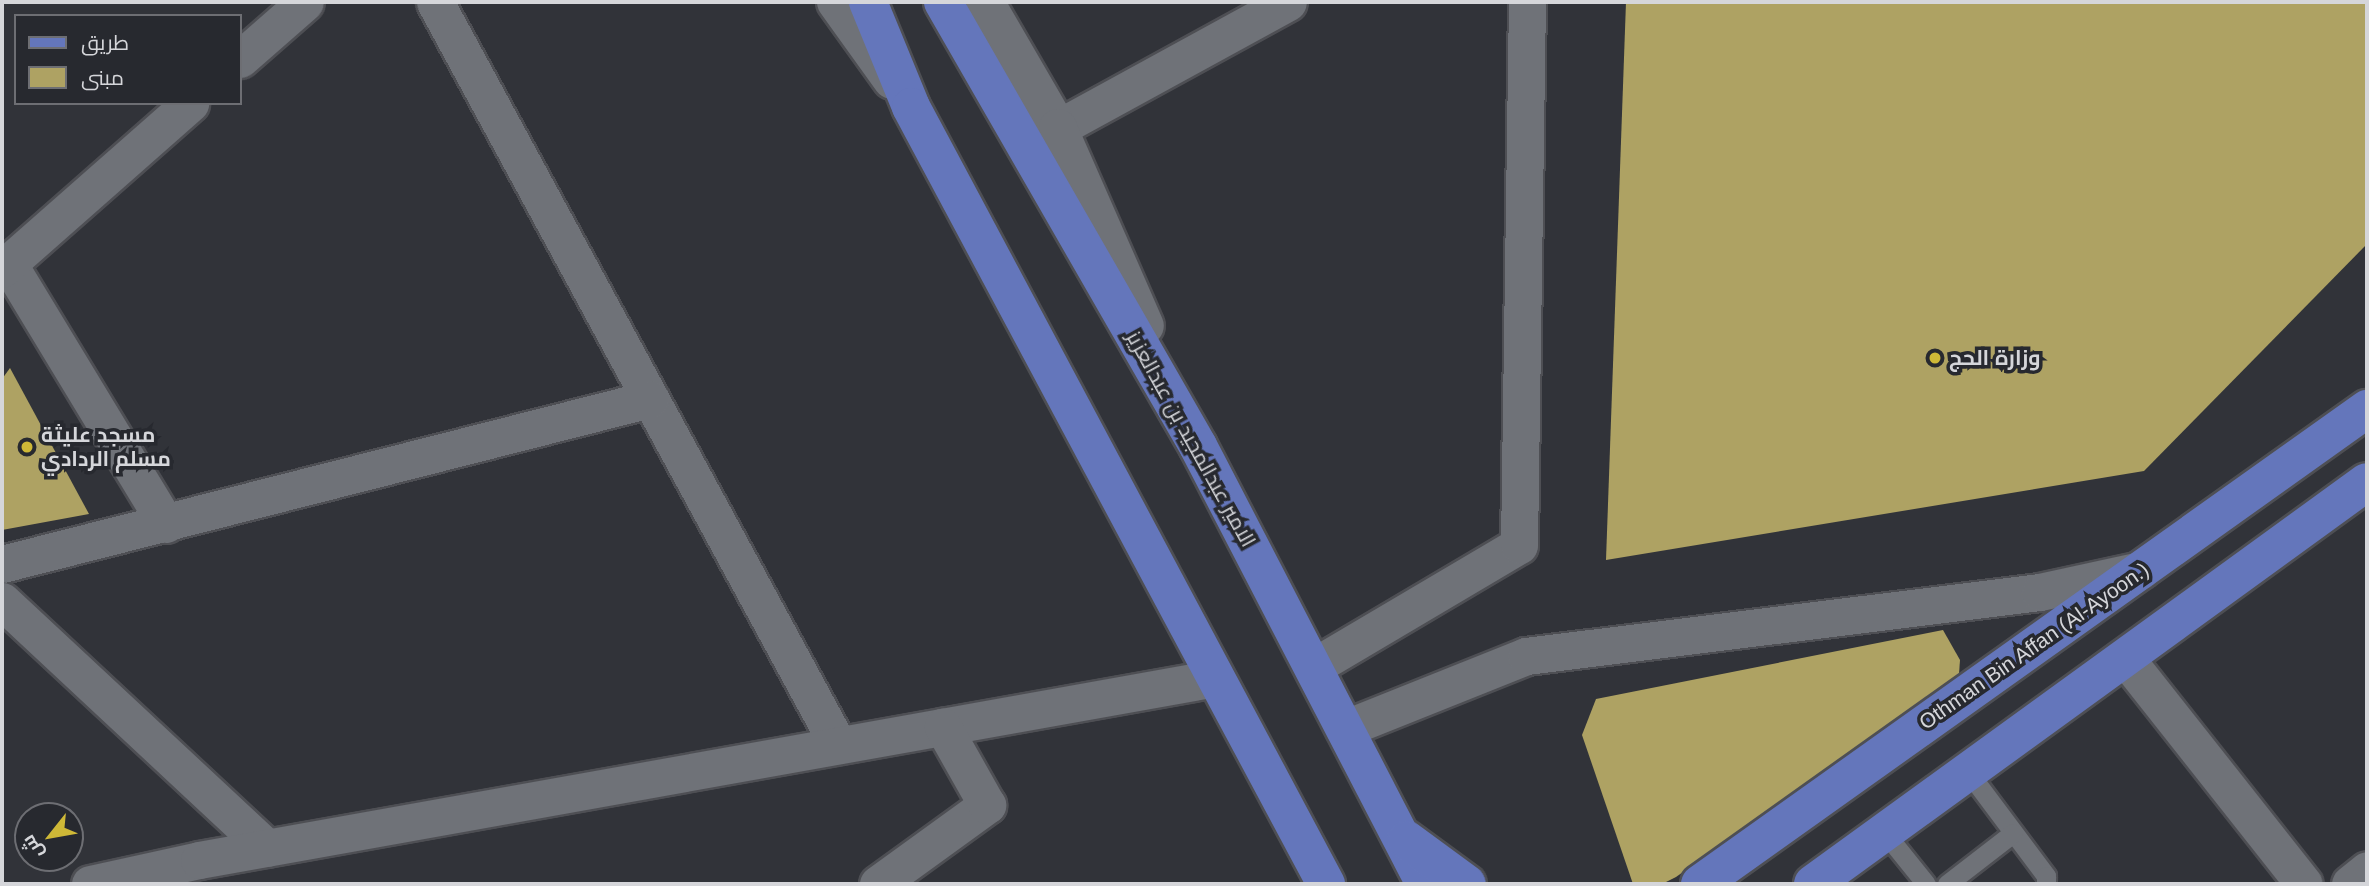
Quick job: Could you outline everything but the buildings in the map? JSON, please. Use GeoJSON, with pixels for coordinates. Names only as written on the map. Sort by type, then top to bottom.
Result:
{"type":"FeatureCollection","features":[{"type":"Feature","properties":{"kind":"main road"},"geometry":{"type":"LineString","coordinates":[[868,2],[911,107],[1326,884]]}},
{"type":"Feature","properties":{"kind":"main road","name":"الامير عبدالمجيد بن عبدالعزيز"},"geometry":{"type":"LineString","coordinates":[[943,2],[1198,446],[1425,884]]}},
{"type":"Feature","properties":{"kind":"main road","name":"Othman Bin Affan (Al-Ayoon.)"},"geometry":{"type":"LineString","coordinates":[[1700,884],[2367,409]]}},
{"type":"Feature","properties":{"kind":"main road"},"geometry":{"type":"LineString","coordinates":[[1823,882],[1885,833],[2127,660],[2367,482]]}},
{"type":"Feature","properties":{"kind":"main road"},"geometry":{"type":"LineString","coordinates":[[1400,835],[1467,884]]}},
{"type":"Feature","properties":{"kind":"street"},"geometry":{"type":"LineString","coordinates":[[242,57],[305,2]]}},
{"type":"Feature","properties":{"kind":"street"},"geometry":{"type":"LineString","coordinates":[[435,2],[838,745]]}},
{"type":"Feature","properties":{"kind":"street"},"geometry":{"type":"LineString","coordinates":[[836,2],[911,107]]}},
{"type":"Feature","properties":{"kind":"street"},"geometry":{"type":"LineString","coordinates":[[985,2],[1058,128],[1198,446]]}},
{"type":"Feature","properties":{"kind":"street"},"geometry":{"type":"LineString","coordinates":[[1058,128],[1288,2]]}},
{"type":"Feature","properties":{"kind":"street"},"geometry":{"type":"LineString","coordinates":[[1312,667],[1519,545],[1527,2]]}},
{"type":"Feature","properties":{"kind":"street"},"geometry":{"type":"LineString","coordinates":[[166,524],[5,266],[188,105]]}},
{"type":"Feature","properties":{"kind":"street"},"geometry":{"type":"LineString","coordinates":[[2,564],[650,399]]}},
{"type":"Feature","properties":{"kind":"street"},"geometry":{"type":"LineString","coordinates":[[1346,728],[1526,656],[2040,592],[2141,570]]}},
{"type":"Feature","properties":{"kind":"street"},"geometry":{"type":"LineString","coordinates":[[2,601],[267,848]]}},
{"type":"Feature","properties":{"kind":"street"},"geometry":{"type":"LineString","coordinates":[[2127,660],[2304,884]]}},
{"type":"Feature","properties":{"kind":"street"},"geometry":{"type":"LineString","coordinates":[[90,884],[267,848],[1216,678]]}},
{"type":"Feature","properties":{"kind":"street"},"geometry":{"type":"LineString","coordinates":[[878,884],[987,806],[943,727]]}},
{"type":"Feature","properties":{"kind":"street"},"geometry":{"type":"LineString","coordinates":[[2350,884],[2367,870]]}},
{"type":"Feature","properties":{"kind":"lane"},"geometry":{"type":"LineString","coordinates":[[1969,772],[2046,876],[2046,884]]}},
{"type":"Feature","properties":{"kind":"lane"},"geometry":{"type":"LineString","coordinates":[[1885,833],[1926,884]]}},
{"type":"Feature","properties":{"kind":"lane"},"geometry":{"type":"LineString","coordinates":[[1947,884],[2013,833]]}},
{"type":"Feature","properties":{"kind":"place","name":"وزارة الحج"},"geometry":{"type":"Point","coordinates":[1935,358]}},
{"type":"Feature","properties":{"kind":"place","name":"مسجد عليثة مسلم الردادي"},"geometry":{"type":"Point","coordinates":[27,447]}}]}
